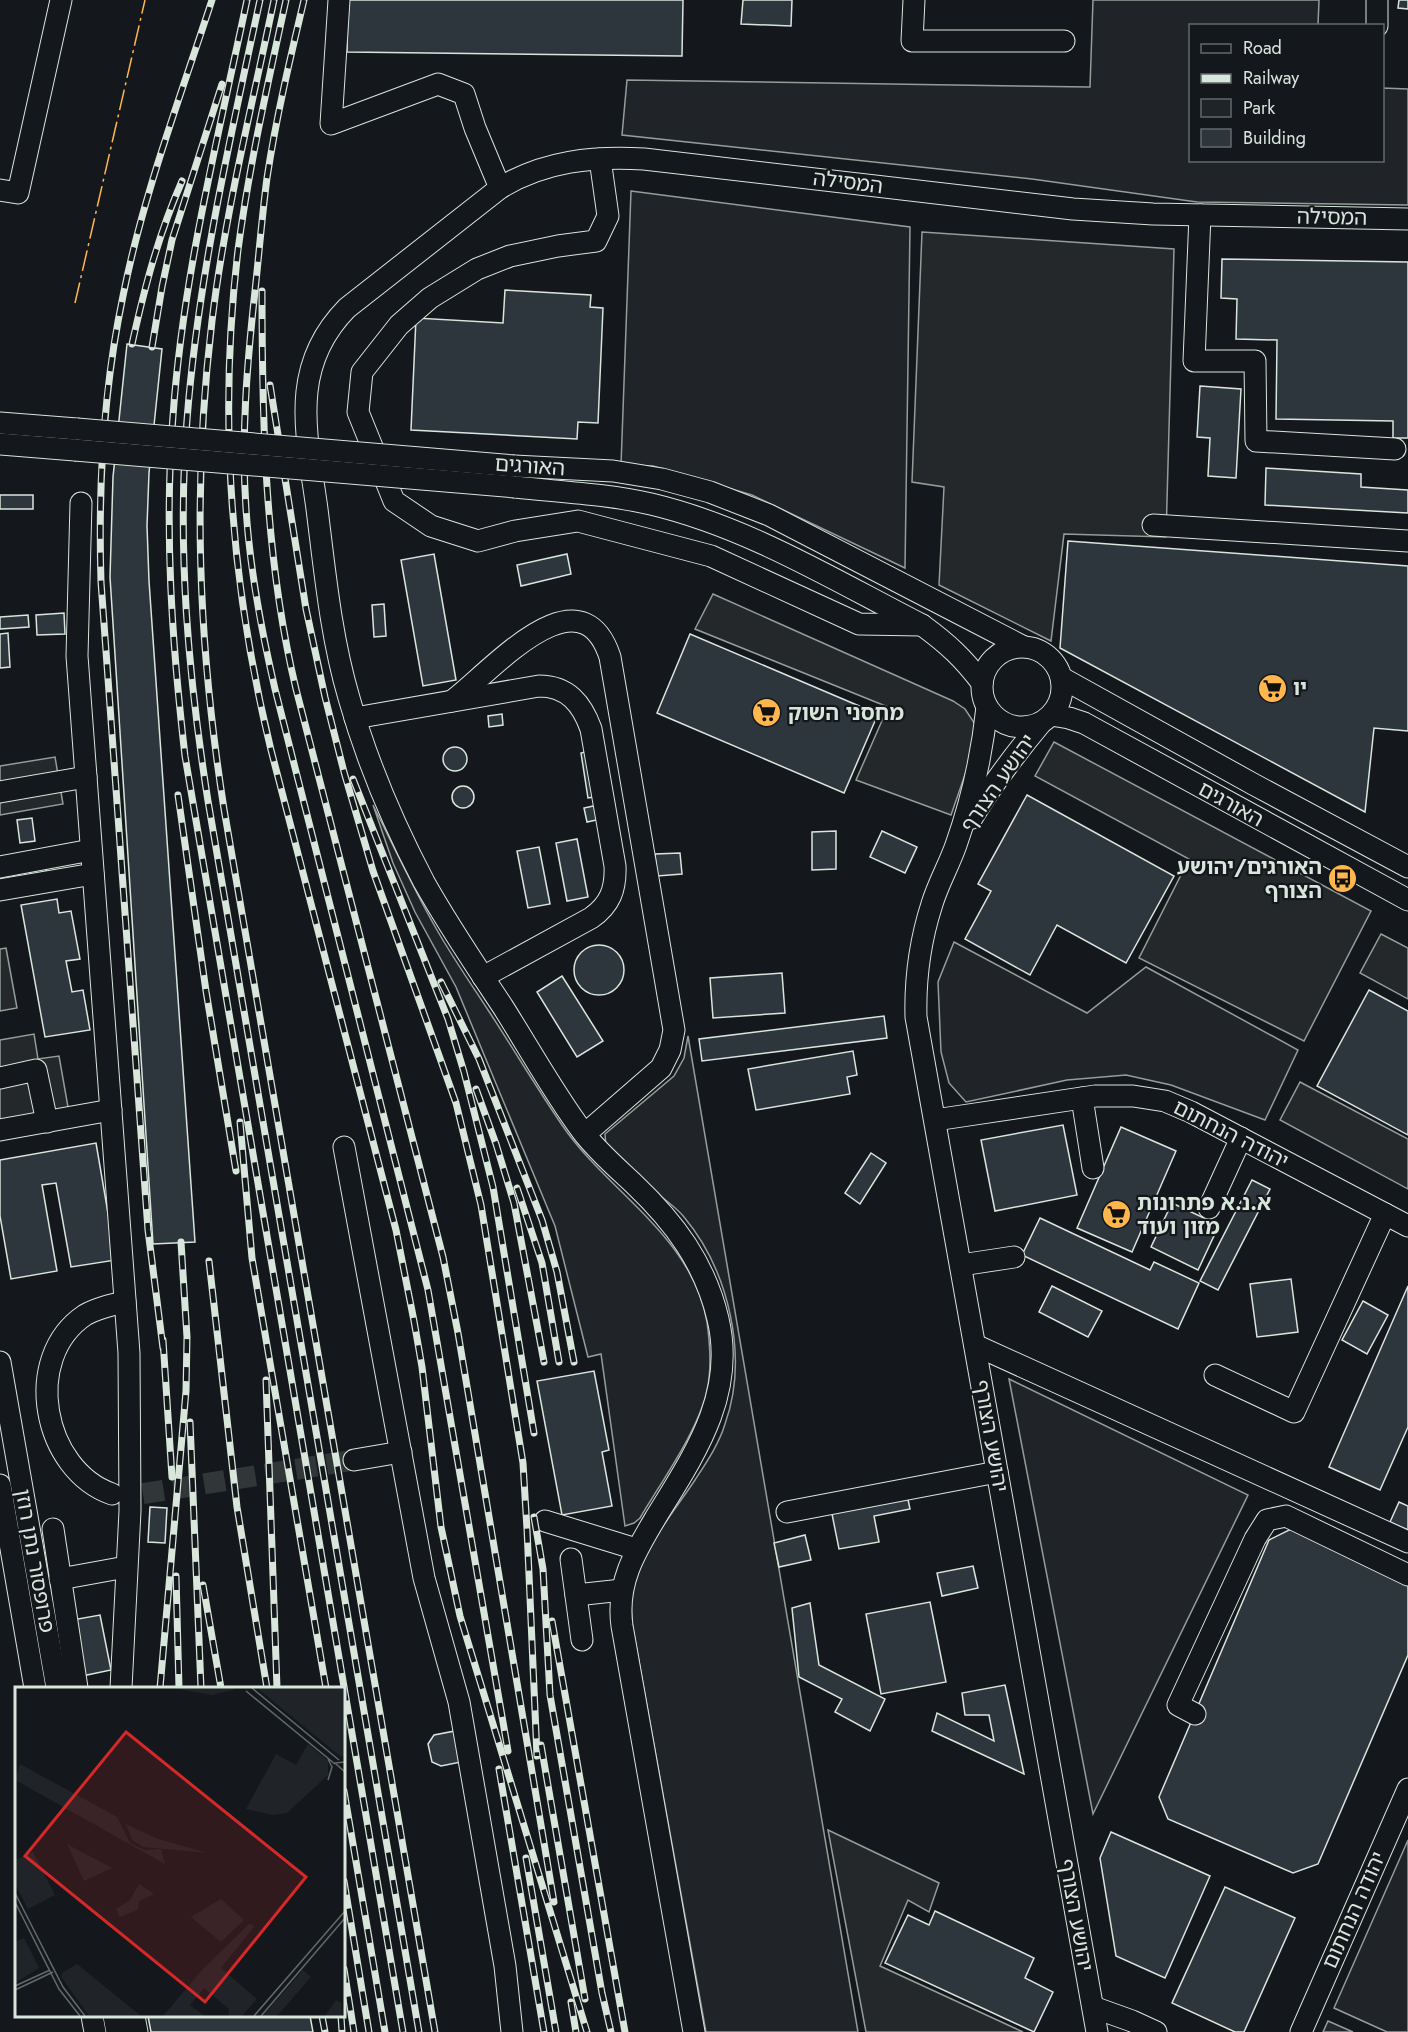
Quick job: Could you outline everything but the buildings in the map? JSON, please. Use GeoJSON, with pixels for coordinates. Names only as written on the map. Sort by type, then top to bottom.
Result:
{"type":"FeatureCollection","features":[{"type":"Feature","properties":{"kind":"street"},"geometry":{"type":"LineString","coordinates":[[0,190],[18,193],[61,0]]}},
{"type":"Feature","properties":{"kind":"street"},"geometry":{"type":"LineString","coordinates":[[339,0],[331,124],[438,84],[464,94],[475,128],[500,188]]}},
{"type":"Feature","properties":{"kind":"street"},"geometry":{"type":"LineString","coordinates":[[914,0],[912,41],[1064,41]]}},
{"type":"Feature","properties":{"kind":"street"},"geometry":{"type":"LineString","coordinates":[[1377,0],[1377,24]]}},
{"type":"Feature","properties":{"kind":"street"},"geometry":{"type":"LineString","coordinates":[[600,159],[608,216],[596,241],[510,256],[477,269],[430,298],[399,325],[362,372],[358,412],[393,501],[431,526],[478,542],[514,531],[578,521],[711,556],[859,624],[922,625]]}},
{"type":"Feature","properties":{"kind":"street","name":"המסילה"},"geometry":{"type":"LineString","coordinates":[[694,2032],[620,1608],[626,1573],[636,1549],[688,1465],[703,1438],[714,1411],[722,1364],[720,1325],[712,1295],[700,1266],[683,1237],[660,1209],[609,1162],[585,1134],[444,915],[409,853],[380,790],[355,718],[333,634],[306,412],[308,383],[314,358],[324,336],[347,308],[500,188],[541,169],[570,162],[644,159],[1073,209],[1153,214],[1408,219]]}},
{"type":"Feature","properties":{"kind":"street"},"geometry":{"type":"LineString","coordinates":[[1200,215],[1194,361],[1255,361],[1256,441],[1395,449]]}},
{"type":"Feature","properties":{"kind":"street"},"geometry":{"type":"LineString","coordinates":[[0,415],[42,426]]}},
{"type":"Feature","properties":{"kind":"street","name":"האורגים"},"geometry":{"type":"LineString","coordinates":[[0,423],[514,466],[613,471],[662,479],[710,492],[770,515],[1022,646]]}},
{"type":"Feature","properties":{"kind":"street","name":"האורגים"},"geometry":{"type":"LineString","coordinates":[[0,444],[515,487],[604,496],[650,504],[691,515],[754,538],[922,625],[946,642],[964,659],[982,683]]}},
{"type":"Feature","properties":{"kind":"street"},"geometry":{"type":"LineString","coordinates":[[0,456],[69,450]]}},
{"type":"Feature","properties":{"kind":"street"},"geometry":{"type":"LineString","coordinates":[[81,503],[77,656],[129,1353],[130,1510],[121,1687]]}},
{"type":"Feature","properties":{"kind":"street"},"geometry":{"type":"LineString","coordinates":[[1153,525],[1408,541]]}},
{"type":"Feature","properties":{"kind":"street"},"geometry":{"type":"LineString","coordinates":[[452,701],[516,647],[539,632],[565,620],[580,621],[592,627],[602,637],[610,657],[674,1030],[670,1050],[661,1068],[585,1134]]}},
{"type":"Feature","properties":{"kind":"street"},"geometry":{"type":"LineString","coordinates":[[1022,646],[1036,649],[1048,656],[1057,666],[1062,678],[1059,704],[1046,719],[1029,727],[1004,723],[994,716],[983,695],[982,683],[990,661],[999,653],[1010,648],[1022,646]]}},
{"type":"Feature","properties":{"kind":"street","name":"האורגים"},"geometry":{"type":"LineString","coordinates":[[1062,678],[1407,866]]}},
{"type":"Feature","properties":{"kind":"street"},"geometry":{"type":"LineString","coordinates":[[355,718],[539,686],[560,689],[577,701],[585,713],[591,729],[615,866],[613,893],[606,905],[596,914],[483,977]]}},
{"type":"Feature","properties":{"kind":"street","name":"יהושע הצורף"},"geometry":{"type":"LineString","coordinates":[[987,706],[983,742],[975,779],[956,844],[932,903],[915,985],[916,1017],[1098,2032]]}},
{"type":"Feature","properties":{"kind":"street","name":"האורגים"},"geometry":{"type":"LineString","coordinates":[[1046,719],[1069,718],[1084,723],[1408,900]]}},
{"type":"Feature","properties":{"kind":"street","name":"יהושע הצורף"},"geometry":{"type":"LineString","coordinates":[[956,844],[986,794],[1046,719]]}},
{"type":"Feature","properties":{"kind":"street"},"geometry":{"type":"LineString","coordinates":[[0,792],[86,777]]}},
{"type":"Feature","properties":{"kind":"street"},"geometry":{"type":"LineString","coordinates":[[0,867],[91,850]]}},
{"type":"Feature","properties":{"kind":"street"},"geometry":{"type":"LineString","coordinates":[[0,890],[93,874]]}},
{"type":"Feature","properties":{"kind":"street"},"geometry":{"type":"LineString","coordinates":[[0,1078],[36,1070],[47,1122]]}},
{"type":"Feature","properties":{"kind":"street","name":"יהודה הנחתום"},"geometry":{"type":"LineString","coordinates":[[934,1120],[1095,1096],[1133,1096],[1165,1101],[1191,1112],[1408,1226]]}},
{"type":"Feature","properties":{"kind":"street"},"geometry":{"type":"LineString","coordinates":[[1082,1098],[1093,1168]]}},
{"type":"Feature","properties":{"kind":"street"},"geometry":{"type":"LineString","coordinates":[[0,1130],[111,1110]]}},
{"type":"Feature","properties":{"kind":"street"},"geometry":{"type":"LineString","coordinates":[[1209,1208],[1241,1138]]}},
{"type":"Feature","properties":{"kind":"street"},"geometry":{"type":"LineString","coordinates":[[344,1147],[424,1578],[459,1702],[505,1966],[512,2032]]}},
{"type":"Feature","properties":{"kind":"street"},"geometry":{"type":"LineString","coordinates":[[1215,1375],[1294,1412],[1385,1214]]}},
{"type":"Feature","properties":{"kind":"street"},"geometry":{"type":"LineString","coordinates":[[960,1265],[1014,1257]]}},
{"type":"Feature","properties":{"kind":"street"},"geometry":{"type":"LineString","coordinates":[[112,1494],[90,1484],[64,1455],[52,1426],[47,1391],[48,1375],[58,1345],[86,1315],[109,1305],[125,1302]]}},
{"type":"Feature","properties":{"kind":"street"},"geometry":{"type":"LineString","coordinates":[[975,1345],[1408,1542]]}},
{"type":"Feature","properties":{"kind":"street","name":"פרופסור נתן רוזן"},"geometry":{"type":"LineString","coordinates":[[0,1362],[57,1687]]}},
{"type":"Feature","properties":{"kind":"street"},"geometry":{"type":"LineString","coordinates":[[354,1460],[400,1452]]}},
{"type":"Feature","properties":{"kind":"street"},"geometry":{"type":"LineString","coordinates":[[787,1512],[997,1472]]}},
{"type":"Feature","properties":{"kind":"street","name":"פרופסור נתן רוזן"},"geometry":{"type":"LineString","coordinates":[[0,1485],[35,1687]]}},
{"type":"Feature","properties":{"kind":"street"},"geometry":{"type":"LineString","coordinates":[[1195,1714],[1178,1705],[1255,1539],[1267,1520],[1286,1516],[1408,1575]]}},
{"type":"Feature","properties":{"kind":"street"},"geometry":{"type":"LineString","coordinates":[[545,1521],[636,1549]]}},
{"type":"Feature","properties":{"kind":"street"},"geometry":{"type":"LineString","coordinates":[[53,1529],[77,1687]]}},
{"type":"Feature","properties":{"kind":"street"},"geometry":{"type":"LineString","coordinates":[[572,1559],[582,1640]]}},
{"type":"Feature","properties":{"kind":"street"},"geometry":{"type":"LineString","coordinates":[[60,1579],[126,1567]]}},
{"type":"Feature","properties":{"kind":"street"},"geometry":{"type":"LineString","coordinates":[[576,1595],[622,1590]]}},
{"type":"Feature","properties":{"kind":"street","name":"יהודה הנחתום"},"geometry":{"type":"LineString","coordinates":[[1301,2032],[1408,1789]]}},
{"type":"Feature","properties":{"kind":"street"},"geometry":{"type":"LineString","coordinates":[[1093,2007],[1135,2027],[1156,2032]]}},
{"type":"Feature","properties":{"kind":"street"},"geometry":{"type":"LineString","coordinates":[[92,2017],[95,2032]]}},
{"type":"Feature","properties":{"kind":"street"},"geometry":{"type":"LineString","coordinates":[[114,2017],[117,2032]]}},
{"type":"Feature","properties":{"kind":"street"},"geometry":{"type":"LineString","coordinates":[[134,2017],[137,2032]]}},
{"type":"Feature","properties":{"kind":"green space"},"geometry":{"type":"Polygon","coordinates":[[[1093,0],[1319,0],[1318,24],[1189,24],[1189,162],[1384,162],[1384,88],[1408,89],[1408,205],[1197,202],[1032,179],[622,135],[627,80],[1090,87],[1093,0]]]}},
{"type":"Feature","properties":{"kind":"green space"},"geometry":{"type":"Polygon","coordinates":[[[631,191],[910,227],[905,568],[752,495],[653,466],[621,465],[631,191]]]}},
{"type":"Feature","properties":{"kind":"green space"},"geometry":{"type":"Polygon","coordinates":[[[373,805],[443,940],[552,1111],[581,1149],[667,1239],[684,1264],[698,1291],[707,1322],[709,1339],[709,1382],[703,1406],[688,1439],[640,1518],[634,1523],[625,1526],[601,1354],[588,1357],[555,1226],[456,987],[415,912],[393,863],[373,805]]]}},
{"type":"Feature","properties":{"kind":"green space"},"geometry":{"type":"Polygon","coordinates":[[[954,942],[1087,1013],[1146,967],[1298,1050],[1265,1120],[1171,1085],[1126,1075],[1067,1080],[966,1102],[949,1083],[941,1052],[938,982],[954,942]]]}},
{"type":"Feature","properties":{"kind":"green space"},"geometry":{"type":"Polygon","coordinates":[[[688,1036],[858,2032],[706,2032],[632,1623],[631,1595],[636,1576],[650,1547],[719,1439],[732,1398],[735,1371],[734,1343],[723,1289],[700,1239],[678,1211],[606,1147],[605,1134],[674,1076],[684,1058],[688,1036]]]}},
{"type":"Feature","properties":{"kind":"green space"},"geometry":{"type":"Polygon","coordinates":[[[1009,1379],[1248,1495],[1093,1814],[1009,1379]]]}},
{"type":"Feature","properties":{"kind":"green space"},"geometry":{"type":"Polygon","coordinates":[[[1408,1840],[1408,2032],[1387,2032],[1334,2008],[1408,1840]]]}},
{"type":"Feature","properties":{"kind":"shaded area"},"geometry":{"type":"Polygon","coordinates":[[[922,232],[1174,249],[1166,537],[1064,534],[1051,641],[939,585],[944,487],[912,482],[922,232]]]}},
{"type":"Feature","properties":{"kind":"shaded area"},"geometry":{"type":"Polygon","coordinates":[[[713,594],[953,701],[965,709],[975,724],[977,740],[951,815],[856,780],[888,707],[695,629],[713,594]]]}},
{"type":"Feature","properties":{"kind":"shaded area"},"geometry":{"type":"Polygon","coordinates":[[[1054,742],[1371,911],[1304,1041],[1139,958],[1189,859],[1035,776],[1054,742]]]}},
{"type":"Feature","properties":{"kind":"shaded area"},"geometry":{"type":"Polygon","coordinates":[[[55,757],[63,804],[0,815],[0,766],[55,757]]]}},
{"type":"Feature","properties":{"kind":"shaded area"},"geometry":{"type":"Polygon","coordinates":[[[1381,934],[1408,948],[1408,999],[1360,973],[1381,934]]]}},
{"type":"Feature","properties":{"kind":"shaded area"},"geometry":{"type":"Polygon","coordinates":[[[6,948],[17,1008],[0,1011],[0,949],[6,948]]]}},
{"type":"Feature","properties":{"kind":"shaded area"},"geometry":{"type":"Polygon","coordinates":[[[34,1034],[38,1059],[59,1056],[71,1124],[0,1137],[0,1040],[34,1034]]]}},
{"type":"Feature","properties":{"kind":"shaded area"},"geometry":{"type":"Polygon","coordinates":[[[1300,1082],[1408,1139],[1408,1189],[1280,1120],[1300,1082]]]}},
{"type":"Feature","properties":{"kind":"shaded area"},"geometry":{"type":"Polygon","coordinates":[[[828,1830],[939,1883],[929,1912],[908,1900],[880,1966],[1023,2032],[866,2032],[828,1830]]]}},
{"type":"Feature","properties":{"kind":"shaded area"},"geometry":{"type":"Polygon","coordinates":[[[1328,2021],[1353,2032],[1323,2032],[1328,2021]]]}},
{"type":"Feature","properties":{"kind":"tunnel"},"geometry":{"type":"LineString","coordinates":[[112,1494],[135,1495],[354,1460]]}},
{"type":"Feature","properties":{"kind":"railway"},"geometry":{"type":"LineString","coordinates":[[163,1348],[148,1230],[101,582],[101,474],[106,403],[116,332],[131,258],[163,147],[212,0]]}},
{"type":"Feature","properties":{"kind":"railway"},"geometry":{"type":"LineString","coordinates":[[247,0],[193,259],[178,363],[169,501],[173,629],[185,756],[344,1687]]}},
{"type":"Feature","properties":{"kind":"railway"},"geometry":{"type":"LineString","coordinates":[[260,0],[216,209],[192,367],[184,468],[186,611],[195,706],[208,801],[419,2032]]}},
{"type":"Feature","properties":{"kind":"railway"},"geometry":{"type":"LineString","coordinates":[[274,0],[217,281],[206,383],[200,505],[208,686],[224,809],[435,2032]]}},
{"type":"Feature","properties":{"kind":"railway"},"geometry":{"type":"LineString","coordinates":[[286,0],[248,187],[238,250],[232,313],[229,439],[232,502],[246,626],[271,750],[396,1230],[422,1367],[441,1527],[460,1616],[587,2032]]}},
{"type":"Feature","properties":{"kind":"railway"},"geometry":{"type":"LineString","coordinates":[[304,0],[267,178],[252,318],[244,454],[250,554],[275,689],[428,1290],[508,1751]]}},
{"type":"Feature","properties":{"kind":"railway"},"geometry":{"type":"LineString","coordinates":[[152,347],[172,240],[222,84]]}},
{"type":"Feature","properties":{"kind":"railway"},"geometry":{"type":"LineString","coordinates":[[132,344],[153,261],[182,181]]}},
{"type":"Feature","properties":{"kind":"railway"},"geometry":{"type":"LineString","coordinates":[[262,291],[267,492],[286,640],[296,689],[443,1257],[458,1333],[554,1902]]}},
{"type":"Feature","properties":{"kind":"railway"},"geometry":{"type":"LineString","coordinates":[[270,385],[306,609],[344,772],[373,871],[456,1103],[481,1205],[523,1463],[537,1756]]}},
{"type":"Feature","properties":{"kind":"railway"},"geometry":{"type":"LineString","coordinates":[[353,779],[448,1019],[464,1072],[493,1187],[534,1433]]}},
{"type":"Feature","properties":{"kind":"railway"},"geometry":{"type":"LineString","coordinates":[[178,795],[206,991],[236,1171]]}},
{"type":"Feature","properties":{"kind":"railway"},"geometry":{"type":"LineString","coordinates":[[441,982],[479,1059],[542,1220],[557,1272],[574,1362]]}},
{"type":"Feature","properties":{"kind":"railway"},"geometry":{"type":"LineString","coordinates":[[476,1089],[514,1203],[544,1362]]}},
{"type":"Feature","properties":{"kind":"railway"},"geometry":{"type":"LineString","coordinates":[[240,1122],[252,1258],[326,1687]]}},
{"type":"Feature","properties":{"kind":"railway"},"geometry":{"type":"LineString","coordinates":[[517,1188],[542,1263],[559,1362]]}},
{"type":"Feature","properties":{"kind":"railway"},"geometry":{"type":"LineString","coordinates":[[160,1687],[186,1391],[187,1337],[181,1242]]}},
{"type":"Feature","properties":{"kind":"railway"},"geometry":{"type":"LineString","coordinates":[[209,1261],[237,1507],[267,1687]]}},
{"type":"Feature","properties":{"kind":"railway"},"geometry":{"type":"LineString","coordinates":[[163,1340],[172,1477]]}},
{"type":"Feature","properties":{"kind":"railway"},"geometry":{"type":"LineString","coordinates":[[266,1380],[277,1687]]}},
{"type":"Feature","properties":{"kind":"railway"},"geometry":{"type":"LineString","coordinates":[[190,1422],[201,1687]]}},
{"type":"Feature","properties":{"kind":"railway"},"geometry":{"type":"LineString","coordinates":[[534,1517],[543,1569],[550,1695],[602,1993],[611,2032]]}},
{"type":"Feature","properties":{"kind":"railway"},"geometry":{"type":"LineString","coordinates":[[176,1576],[179,1687]]}},
{"type":"Feature","properties":{"kind":"railway"},"geometry":{"type":"LineString","coordinates":[[203,1585],[221,1687]]}},
{"type":"Feature","properties":{"kind":"railway"},"geometry":{"type":"LineString","coordinates":[[552,1621],[625,2032]]}},
{"type":"Feature","properties":{"kind":"railway"},"geometry":{"type":"LineString","coordinates":[[345,1693],[403,2032]]}},
{"type":"Feature","properties":{"kind":"railway"},"geometry":{"type":"LineString","coordinates":[[541,1745],[585,1999]]}},
{"type":"Feature","properties":{"kind":"railway"},"geometry":{"type":"LineString","coordinates":[[499,1769],[544,2032]]}},
{"type":"Feature","properties":{"kind":"railway"},"geometry":{"type":"LineString","coordinates":[[345,1797],[385,2032]]}},
{"type":"Feature","properties":{"kind":"railway"},"geometry":{"type":"LineString","coordinates":[[526,1858],[556,2032]]}},
{"type":"Feature","properties":{"kind":"railway"},"geometry":{"type":"LineString","coordinates":[[345,1887],[369,2032]]}},
{"type":"Feature","properties":{"kind":"railway"},"geometry":{"type":"LineString","coordinates":[[345,1975],[354,2032]]}},
{"type":"Feature","properties":{"kind":"railway"},"geometry":{"type":"LineString","coordinates":[[571,2002],[576,2032]]}},
{"type":"Feature","properties":{"kind":"railway"},"geometry":{"type":"LineString","coordinates":[[322,2017],[325,2032]]}},
{"type":"Feature","properties":{"kind":"railway"},"geometry":{"type":"LineString","coordinates":[[341,2017],[342,2032]]}},
{"type":"Feature","properties":{"kind":"power"},"geometry":{"type":"LineString","coordinates":[[75,303],[145,0]]}},
{"type":"Feature","properties":{"kind":"place","name":"יו"},"geometry":{"type":"Point","coordinates":[1272,688]}},
{"type":"Feature","properties":{"kind":"place","name":"מחסני השוק"},"geometry":{"type":"Point","coordinates":[767,713]}},
{"type":"Feature","properties":{"kind":"place","name":"האורגים/יהושע הצורף"},"geometry":{"type":"Point","coordinates":[1343,879]}},
{"type":"Feature","properties":{"kind":"place","name":"א.נ.א פתרונות מזון ועוד"},"geometry":{"type":"Point","coordinates":[1116,1215]}}]}
